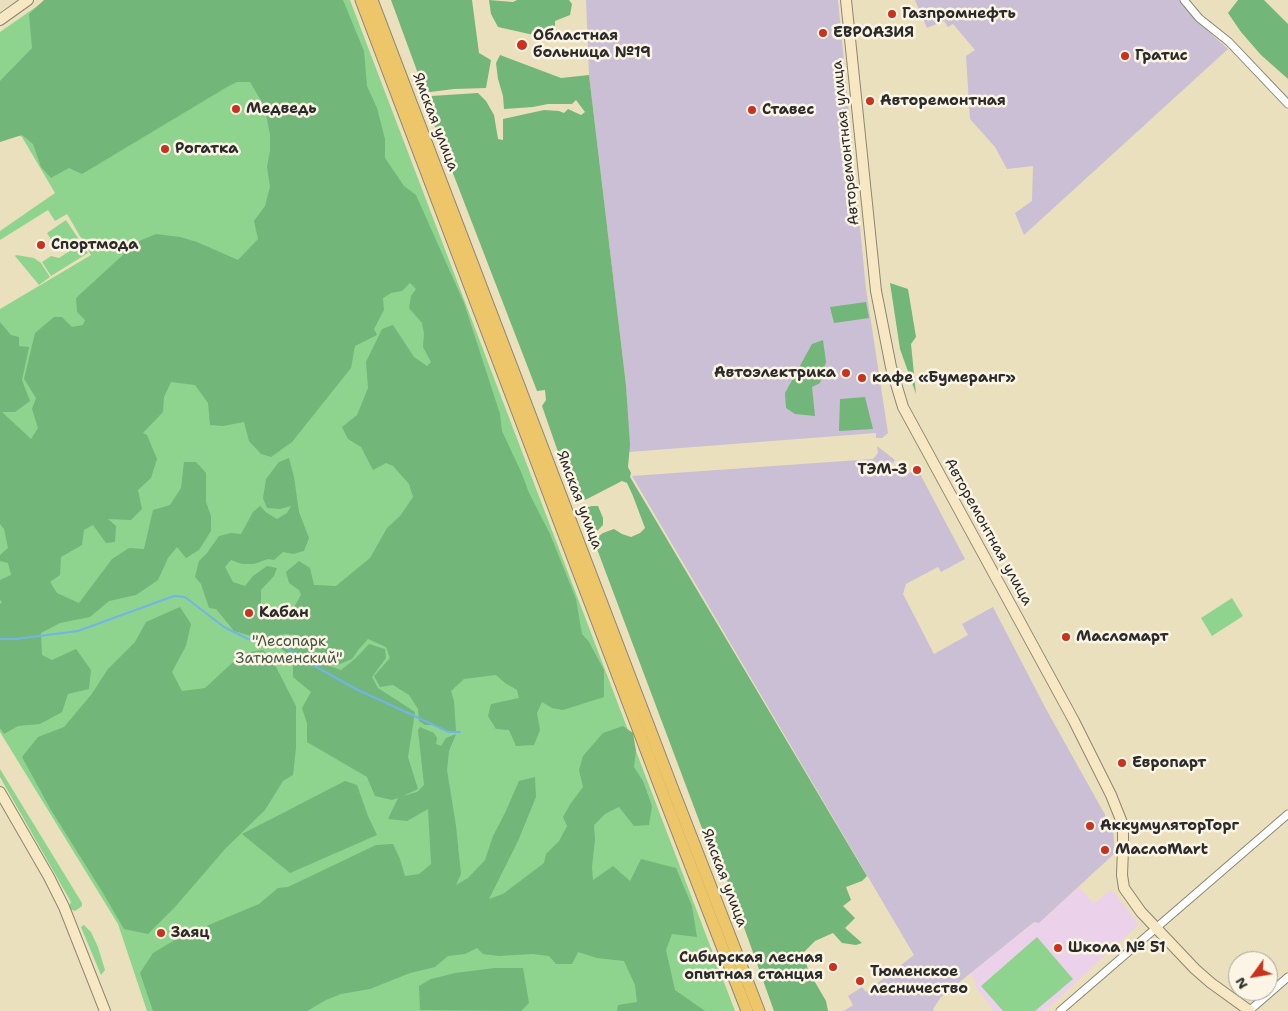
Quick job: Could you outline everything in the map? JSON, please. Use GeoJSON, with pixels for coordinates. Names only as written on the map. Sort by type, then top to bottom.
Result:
{"type":"FeatureCollection","features":[{"type":"Feature","properties":{"kind":"main road","name":"Ямская улица"},"geometry":{"type":"LineString","coordinates":[[361,0],[759,1011]]}},
{"type":"Feature","properties":{"kind":"main road","name":"Ямская улица"},"geometry":{"type":"LineString","coordinates":[[372,0],[477,291],[747,1011]]}},
{"type":"Feature","properties":{"kind":"street"},"geometry":{"type":"LineString","coordinates":[[0,20],[28,0]]}},
{"type":"Feature","properties":{"kind":"street","name":"Авторемонтная улица"},"geometry":{"type":"LineString","coordinates":[[846,0],[876,291],[880,319],[896,389],[909,419],[1099,769],[1123,825],[1122,875],[1124,888],[1156,929],[1195,969],[1211,984],[1249,1011]]}},
{"type":"Feature","properties":{"kind":"street"},"geometry":{"type":"LineString","coordinates":[[1184,0],[1199,18],[1229,42],[1288,104]]}},
{"type":"Feature","properties":{"kind":"street"},"geometry":{"type":"LineString","coordinates":[[0,792],[64,907],[105,1011]]}},
{"type":"Feature","properties":{"kind":"street"},"geometry":{"type":"LineString","coordinates":[[1060,1011],[1288,814]]}},
{"type":"Feature","properties":{"kind":"street"},"geometry":{"type":"LineString","coordinates":[[1249,1011],[1288,977]]}},
{"type":"Feature","properties":{"kind":"shaded area"},"geometry":{"type":"Polygon","coordinates":[[[586,0],[838,0],[866,289],[888,433],[882,438],[876,438],[876,433],[629,452],[626,385],[589,75],[586,0]]]}},
{"type":"Feature","properties":{"kind":"shaded area"},"geometry":{"type":"Polygon","coordinates":[[[915,0],[1181,0],[1208,31],[1228,49],[1024,235],[1015,213],[1032,201],[1033,166],[1007,169],[995,147],[970,119],[966,56],[975,50],[953,24],[948,27],[944,21],[927,28],[915,0]]]}},
{"type":"Feature","properties":{"kind":"shaded area"},"geometry":{"type":"Polygon","coordinates":[[[877,446],[895,460],[889,468],[896,474],[913,472],[920,474],[965,559],[941,572],[938,567],[906,584],[903,594],[934,654],[968,635],[962,624],[993,607],[1046,709],[1113,829],[1115,853],[1039,923],[1034,922],[941,997],[933,1009],[934,1011],[844,1011],[853,1005],[848,996],[862,987],[866,992],[914,955],[632,476],[873,459],[878,453],[877,446]]]}},
{"type":"Feature","properties":{"kind":"shaded area","name":"Школа № 51"},"geometry":{"type":"Polygon","coordinates":[[[1079,887],[1094,904],[1111,889],[1139,924],[1045,1011],[994,1011],[977,989],[971,972],[1035,922],[1039,923],[1079,887]]]}},
{"type":"Feature","properties":{"kind":"green space"},"geometry":{"type":"Polygon","coordinates":[[[44,0],[343,0],[364,51],[367,86],[377,108],[385,139],[385,158],[404,186],[416,195],[464,303],[500,414],[502,431],[529,493],[550,534],[576,599],[582,634],[589,642],[604,670],[604,697],[563,710],[552,708],[542,702],[537,713],[540,730],[534,745],[516,746],[509,730],[496,729],[488,716],[491,704],[519,698],[517,690],[496,675],[464,679],[451,691],[454,701],[456,731],[447,731],[433,725],[425,725],[419,721],[418,709],[409,695],[393,685],[380,687],[374,676],[390,658],[386,647],[368,639],[352,659],[335,666],[296,635],[284,634],[269,638],[254,637],[234,631],[216,609],[209,608],[201,584],[195,577],[199,561],[219,536],[231,533],[241,534],[253,512],[260,506],[277,519],[287,513],[291,506],[280,509],[267,508],[263,498],[266,479],[279,462],[289,458],[299,512],[309,538],[304,551],[293,554],[283,552],[274,560],[268,559],[254,564],[242,564],[231,560],[225,567],[233,582],[245,586],[253,576],[267,566],[277,568],[274,576],[261,590],[261,605],[277,616],[293,609],[301,595],[299,590],[289,583],[286,572],[299,561],[310,568],[314,585],[336,586],[370,558],[387,528],[400,516],[413,497],[409,484],[393,466],[386,463],[373,470],[361,447],[348,439],[342,427],[357,415],[368,388],[366,362],[382,329],[393,325],[414,357],[427,366],[431,362],[423,347],[424,334],[422,323],[409,308],[411,296],[416,289],[410,283],[402,291],[391,293],[383,298],[384,310],[374,329],[377,335],[355,346],[351,368],[292,442],[271,457],[261,454],[249,441],[244,422],[223,426],[210,425],[208,403],[195,385],[171,382],[164,397],[163,412],[143,433],[147,435],[157,459],[151,478],[138,490],[142,509],[131,520],[108,519],[116,526],[115,542],[106,543],[93,525],[84,530],[82,545],[61,557],[60,575],[50,582],[57,593],[79,603],[112,559],[129,548],[144,549],[153,510],[170,505],[181,488],[184,462],[196,462],[206,473],[206,502],[211,516],[211,531],[199,550],[186,558],[177,547],[168,558],[158,580],[136,595],[109,601],[90,617],[60,623],[41,633],[42,655],[52,660],[76,649],[91,670],[89,689],[68,694],[62,712],[40,724],[18,726],[4,734],[0,728],[0,604],[2,602],[0,600],[0,580],[11,575],[8,563],[0,561],[0,555],[8,548],[4,529],[0,524],[0,322],[11,335],[19,337],[19,346],[29,347],[22,380],[30,401],[15,412],[2,412],[31,439],[38,428],[32,409],[36,398],[24,379],[35,333],[54,317],[62,317],[72,327],[83,325],[85,320],[77,312],[76,298],[137,242],[156,234],[180,237],[197,242],[238,260],[258,239],[254,221],[265,206],[270,187],[267,167],[270,135],[266,114],[250,82],[237,82],[227,87],[82,174],[69,168],[51,178],[41,167],[33,144],[22,135],[0,142],[0,81],[32,48],[29,14],[44,0]]]}},
{"type":"Feature","properties":{"kind":"green space","name":"\"Лесопарк Затюменский\""},"geometry":{"type":"Polygon","coordinates":[[[46,0],[350,0],[735,1011],[147,1011],[118,924],[0,732],[0,309],[91,255],[67,214],[55,221],[48,210],[0,240],[0,231],[55,193],[22,137],[0,123],[0,32],[46,0]]]}},
{"type":"Feature","properties":{"kind":"green space"},"geometry":{"type":"Polygon","coordinates":[[[391,0],[472,0],[479,53],[491,60],[486,88],[430,92],[424,90],[391,0]]]}},
{"type":"Feature","properties":{"kind":"green space"},"geometry":{"type":"Polygon","coordinates":[[[489,0],[513,2],[517,0],[569,0],[572,4],[570,15],[555,21],[555,28],[559,32],[556,40],[498,27],[491,14],[489,0]]]}},
{"type":"Feature","properties":{"kind":"green space"},"geometry":{"type":"Polygon","coordinates":[[[1238,0],[1264,0],[1288,24],[1288,79],[1261,55],[1241,32],[1228,13],[1238,0]]]}},
{"type":"Feature","properties":{"kind":"green space"},"geometry":{"type":"Polygon","coordinates":[[[500,55],[561,78],[589,75],[626,385],[630,445],[628,467],[631,473],[630,477],[867,876],[862,881],[846,887],[851,900],[843,906],[855,918],[845,928],[862,943],[856,945],[842,943],[833,933],[815,941],[804,952],[808,970],[826,1001],[828,1011],[774,1011],[713,841],[706,839],[597,549],[595,539],[603,533],[614,529],[631,537],[640,533],[645,528],[633,496],[627,483],[622,481],[587,499],[577,502],[573,495],[542,406],[546,400],[545,390],[537,391],[427,106],[426,98],[431,96],[478,93],[486,101],[494,115],[498,139],[503,140],[503,119],[544,110],[564,113],[568,109],[581,115],[585,112],[576,100],[572,104],[548,104],[504,109],[496,63],[500,55]]]}},
{"type":"Feature","properties":{"kind":"green space"},"geometry":{"type":"Polygon","coordinates":[[[66,220],[78,238],[58,251],[47,233],[66,220]]]}},
{"type":"Feature","properties":{"kind":"green space"},"geometry":{"type":"Polygon","coordinates":[[[82,243],[88,253],[51,276],[42,262],[51,256],[59,258],[82,243]]]}},
{"type":"Feature","properties":{"kind":"green space"},"geometry":{"type":"Polygon","coordinates":[[[16,255],[34,258],[41,263],[50,277],[39,285],[16,255]]]}},
{"type":"Feature","properties":{"kind":"green space"},"geometry":{"type":"Polygon","coordinates":[[[890,283],[908,289],[916,337],[911,344],[916,394],[900,349],[890,283]]]}},
{"type":"Feature","properties":{"kind":"green space"},"geometry":{"type":"Polygon","coordinates":[[[866,302],[869,318],[834,323],[830,307],[866,302]]]}},
{"type":"Feature","properties":{"kind":"green space"},"geometry":{"type":"Polygon","coordinates":[[[823,340],[826,362],[820,383],[812,387],[815,416],[795,414],[786,408],[785,393],[812,344],[823,340]]]}},
{"type":"Feature","properties":{"kind":"green space"},"geometry":{"type":"Polygon","coordinates":[[[865,397],[873,429],[839,431],[840,399],[865,397]]]}},
{"type":"Feature","properties":{"kind":"green space"},"geometry":{"type":"Polygon","coordinates":[[[598,506],[603,518],[603,525],[596,532],[588,532],[578,512],[580,509],[598,506]]]}},
{"type":"Feature","properties":{"kind":"green space"},"geometry":{"type":"Polygon","coordinates":[[[1232,598],[1243,616],[1212,636],[1201,618],[1232,598]]]}},
{"type":"Feature","properties":{"kind":"green space"},"geometry":{"type":"Polygon","coordinates":[[[180,607],[191,624],[186,646],[172,672],[182,691],[205,688],[243,653],[263,650],[275,665],[296,706],[296,748],[293,775],[283,781],[265,810],[225,849],[175,907],[148,934],[124,929],[51,810],[22,757],[38,737],[64,727],[91,695],[108,669],[135,642],[146,622],[180,607]]]}},
{"type":"Feature","properties":{"kind":"green space"},"geometry":{"type":"Polygon","coordinates":[[[279,638],[297,638],[327,665],[341,670],[369,644],[385,649],[386,658],[372,677],[378,688],[415,712],[408,757],[418,789],[403,796],[417,792],[424,785],[418,730],[420,727],[434,733],[437,738],[436,744],[441,746],[446,738],[456,734],[449,751],[447,770],[461,874],[456,885],[468,878],[485,860],[493,836],[519,781],[535,777],[536,797],[518,841],[489,899],[503,894],[544,863],[546,854],[559,841],[567,826],[563,817],[583,787],[579,770],[583,756],[603,733],[623,726],[633,733],[636,751],[634,767],[643,781],[652,806],[649,825],[634,826],[619,807],[605,814],[594,825],[593,880],[613,866],[630,881],[641,859],[676,868],[692,906],[697,937],[672,934],[666,950],[675,990],[705,1011],[617,1011],[618,1005],[637,1002],[635,985],[624,961],[597,958],[578,952],[572,964],[556,964],[549,956],[533,954],[499,956],[483,954],[477,948],[465,954],[448,956],[435,967],[410,973],[370,989],[341,994],[307,1011],[153,1011],[140,973],[153,953],[180,937],[259,904],[278,888],[288,887],[376,845],[393,844],[405,876],[419,874],[431,864],[428,809],[407,821],[388,819],[398,798],[392,800],[375,796],[367,777],[307,742],[307,723],[302,708],[311,692],[293,677],[293,658],[278,646],[279,638]]]}},
{"type":"Feature","properties":{"kind":"green space"},"geometry":{"type":"Polygon","coordinates":[[[0,769],[82,903],[82,906],[75,911],[68,908],[71,902],[0,777],[0,769]]]}},
{"type":"Feature","properties":{"kind":"green space"},"geometry":{"type":"Polygon","coordinates":[[[345,781],[357,785],[377,835],[290,873],[242,834],[345,781]]]}},
{"type":"Feature","properties":{"kind":"green space"},"geometry":{"type":"Polygon","coordinates":[[[84,925],[91,932],[98,947],[105,970],[101,975],[81,927],[84,925]]]}},
{"type":"Feature","properties":{"kind":"green space"},"geometry":{"type":"Polygon","coordinates":[[[1037,937],[1073,979],[1035,1011],[1003,1011],[981,986],[1037,937]]]}},
{"type":"Feature","properties":{"kind":"green space"},"geometry":{"type":"Polygon","coordinates":[[[495,968],[523,968],[529,1003],[521,1011],[420,1010],[419,986],[431,979],[455,973],[495,968]]]}},
{"type":"Feature","properties":{"kind":"waterway"},"geometry":{"type":"LineString","coordinates":[[0,639],[16,639],[78,631],[174,596],[185,597],[224,627],[248,639],[263,642],[272,638],[309,663],[356,689],[449,732],[460,732]]}},
{"type":"Feature","properties":{"kind":"place","name":"Газпромнефть"},"geometry":{"type":"Point","coordinates":[892,14]}},
{"type":"Feature","properties":{"kind":"place","name":"ЕВРОАЗИЯ"},"geometry":{"type":"Point","coordinates":[823,33]}},
{"type":"Feature","properties":{"kind":"place","name":"Областная больница №19"},"geometry":{"type":"Point","coordinates":[522,45]}},
{"type":"Feature","properties":{"kind":"place","name":"Гратис"},"geometry":{"type":"Point","coordinates":[1125,56]}},
{"type":"Feature","properties":{"kind":"place","name":"Авторемонтная"},"geometry":{"type":"Point","coordinates":[870,101]}},
{"type":"Feature","properties":{"kind":"place","name":"Медведь"},"geometry":{"type":"Point","coordinates":[236,109]}},
{"type":"Feature","properties":{"kind":"place","name":"Ставес"},"geometry":{"type":"Point","coordinates":[752,110]}},
{"type":"Feature","properties":{"kind":"place","name":"Рогатка"},"geometry":{"type":"Point","coordinates":[165,149]}},
{"type":"Feature","properties":{"kind":"place","name":"Спортмода"},"geometry":{"type":"Point","coordinates":[41,245]}},
{"type":"Feature","properties":{"kind":"place","name":"Автоэлектрика"},"geometry":{"type":"Point","coordinates":[846,373]}},
{"type":"Feature","properties":{"kind":"place","name":"кафе «Бумеранг»"},"geometry":{"type":"Point","coordinates":[862,378]}},
{"type":"Feature","properties":{"kind":"place","name":"ТЭМ-З"},"geometry":{"type":"Point","coordinates":[917,470]}},
{"type":"Feature","properties":{"kind":"place","name":"Кабан"},"geometry":{"type":"Point","coordinates":[249,613]}},
{"type":"Feature","properties":{"kind":"place","name":"Масломарт"},"geometry":{"type":"Point","coordinates":[1066,637]}},
{"type":"Feature","properties":{"kind":"place","name":"Европарт"},"geometry":{"type":"Point","coordinates":[1122,763]}},
{"type":"Feature","properties":{"kind":"place","name":"АккумуляторТорг"},"geometry":{"type":"Point","coordinates":[1090,826]}},
{"type":"Feature","properties":{"kind":"place","name":"МаслоMart"},"geometry":{"type":"Point","coordinates":[1105,850]}},
{"type":"Feature","properties":{"kind":"place","name":"Заяц"},"geometry":{"type":"Point","coordinates":[161,933]}},
{"type":"Feature","properties":{"kind":"place","name":"Школа № 51"},"geometry":{"type":"Point","coordinates":[1058,948]}},
{"type":"Feature","properties":{"kind":"place","name":"Сибирская лесная опытная станция"},"geometry":{"type":"Point","coordinates":[833,967]}},
{"type":"Feature","properties":{"kind":"place","name":"Тюменское лесничество"},"geometry":{"type":"Point","coordinates":[860,981]}}]}
